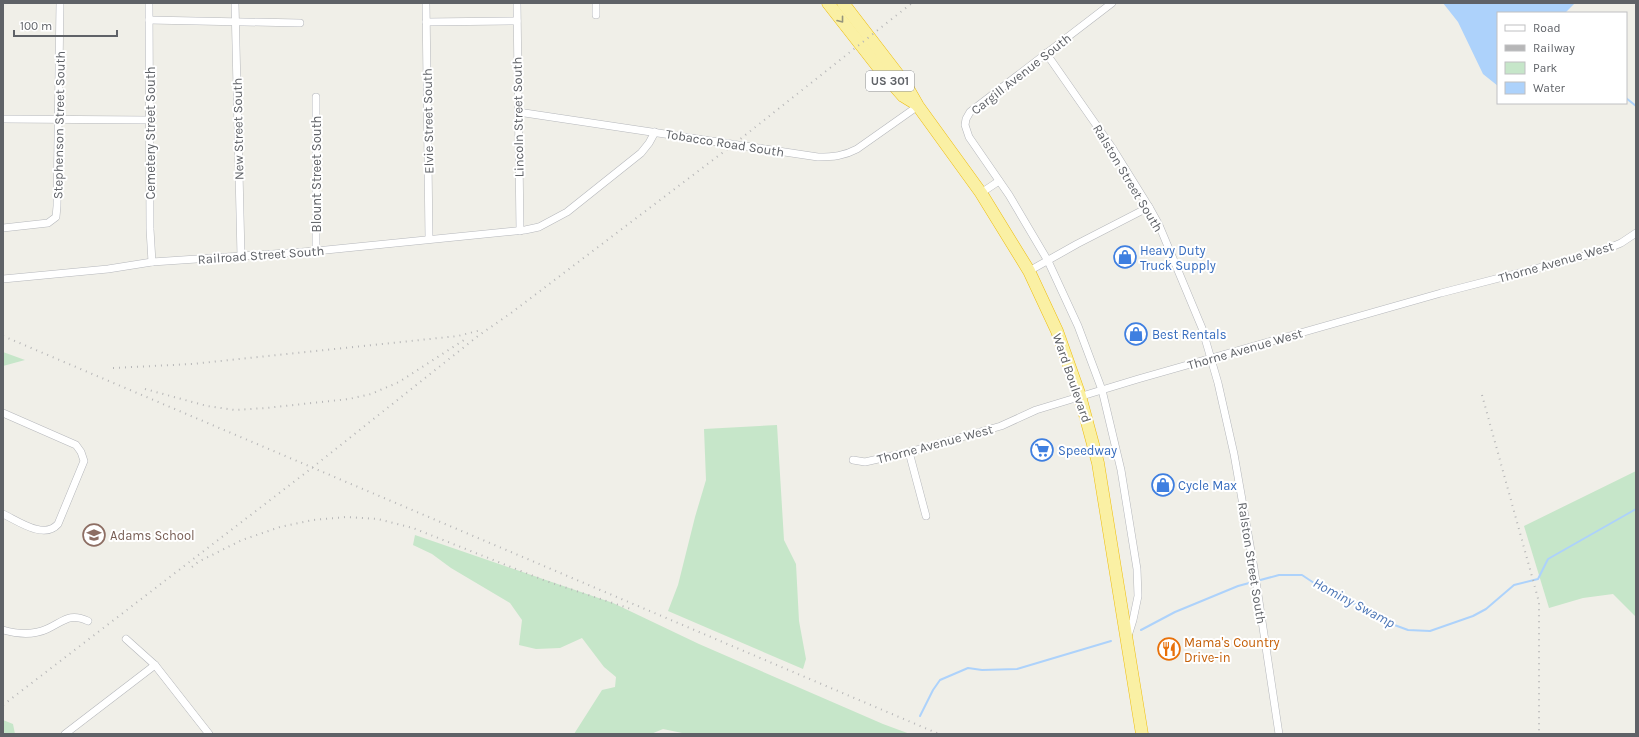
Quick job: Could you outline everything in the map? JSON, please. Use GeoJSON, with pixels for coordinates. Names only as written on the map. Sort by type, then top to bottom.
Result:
{"type":"FeatureCollection","features":[{"type":"Feature","properties":{"kind":"highway","name":"Ward Boulevard"},"geometry":{"type":"LineString","coordinates":[[828,3],[882,72],[903,96],[918,106]]}},
{"type":"Feature","properties":{"kind":"highway","name":"Ward Boulevard"},"geometry":{"type":"LineString","coordinates":[[843,3],[906,85],[918,106],[1004,228],[1029,271],[1057,330],[1080,396],[1098,463],[1142,734]]}},
{"type":"Feature","properties":{"kind":"street","name":"Stephenson Street South"},"geometry":{"type":"LineString","coordinates":[[3,228],[52,221],[56,217],[60,3]]}},
{"type":"Feature","properties":{"kind":"street","name":"Cemetery Street South"},"geometry":{"type":"LineString","coordinates":[[149,3],[150,229],[152,262]]}},
{"type":"Feature","properties":{"kind":"street","name":"New Street South"},"geometry":{"type":"LineString","coordinates":[[235,3],[241,256]]}},
{"type":"Feature","properties":{"kind":"street","name":"Elvie Street South"},"geometry":{"type":"LineString","coordinates":[[426,3],[430,239]]}},
{"type":"Feature","properties":{"kind":"street","name":"Lincoln Street South"},"geometry":{"type":"LineString","coordinates":[[516,3],[520,230]]}},
{"type":"Feature","properties":{"kind":"street"},"geometry":{"type":"LineString","coordinates":[[596,3],[596,15]]}},
{"type":"Feature","properties":{"kind":"street","name":"Cargill Avenue South"},"geometry":{"type":"LineString","coordinates":[[999,181],[969,137],[965,125],[966,119],[970,112],[1112,3]]}},
{"type":"Feature","properties":{"kind":"street"},"geometry":{"type":"LineString","coordinates":[[149,20],[236,23],[300,23]]}},
{"type":"Feature","properties":{"kind":"street"},"geometry":{"type":"LineString","coordinates":[[426,22],[517,21]]}},
{"type":"Feature","properties":{"kind":"street","name":"Ralston Street South"},"geometry":{"type":"LineString","coordinates":[[1046,53],[1113,149],[1149,207],[1159,225],[1185,284],[1202,328],[1234,454],[1254,568],[1257,596],[1279,734]]}},
{"type":"Feature","properties":{"kind":"street","name":"Blount Street South"},"geometry":{"type":"LineString","coordinates":[[316,97],[316,251]]}},
{"type":"Feature","properties":{"kind":"street","name":"Tobacco Road South"},"geometry":{"type":"LineString","coordinates":[[518,112],[818,157],[834,157],[849,154],[918,106]]}},
{"type":"Feature","properties":{"kind":"street"},"geometry":{"type":"LineString","coordinates":[[3,120],[150,120]]}},
{"type":"Feature","properties":{"kind":"street","name":"Railroad Street South"},"geometry":{"type":"LineString","coordinates":[[3,279],[108,269],[152,262],[316,251],[539,227],[567,212],[641,153],[655,132]]}},
{"type":"Feature","properties":{"kind":"street"},"geometry":{"type":"LineString","coordinates":[[981,194],[999,181],[1048,261],[1078,326],[1102,390],[1121,470],[1138,576],[1138,596],[1134,620],[1127,639]]}},
{"type":"Feature","properties":{"kind":"street"},"geometry":{"type":"LineString","coordinates":[[1029,271],[1149,207]]}},
{"type":"Feature","properties":{"kind":"street","name":"Thorne Avenue West"},"geometry":{"type":"LineString","coordinates":[[852,460],[865,462],[909,452],[1001,426],[1036,410],[1080,396],[1441,293],[1581,257],[1609,248],[1636,233]]}},
{"type":"Feature","properties":{"kind":"street"},"geometry":{"type":"LineString","coordinates":[[3,413],[76,445],[83,456],[84,461],[58,524],[54,529],[44,531],[36,529],[3,514]]}},
{"type":"Feature","properties":{"kind":"street"},"geometry":{"type":"LineString","coordinates":[[909,452],[926,516]]}},
{"type":"Feature","properties":{"kind":"street"},"geometry":{"type":"LineString","coordinates":[[3,630],[31,633],[47,629],[70,618],[82,618],[88,621]]}},
{"type":"Feature","properties":{"kind":"street"},"geometry":{"type":"LineString","coordinates":[[126,639],[155,665],[206,733]]}},
{"type":"Feature","properties":{"kind":"street"},"geometry":{"type":"LineString","coordinates":[[65,734],[155,665]]}},
{"type":"Feature","properties":{"kind":"green space"},"geometry":{"type":"Polygon","coordinates":[[[3,352],[25,360],[3,366],[3,352]]]}},
{"type":"Feature","properties":{"kind":"green space"},"geometry":{"type":"Polygon","coordinates":[[[777,425],[784,540],[796,564],[799,621],[806,659],[803,669],[668,611],[678,585],[706,480],[704,429],[777,425]]]}},
{"type":"Feature","properties":{"kind":"green space"},"geometry":{"type":"Polygon","coordinates":[[[1636,471],[1636,617],[1613,594],[1583,598],[1549,608],[1524,526],[1636,471]]]}},
{"type":"Feature","properties":{"kind":"green space"},"geometry":{"type":"Polygon","coordinates":[[[415,535],[613,603],[699,644],[883,724],[910,734],[687,734],[663,729],[651,734],[574,734],[602,690],[615,687],[616,677],[604,667],[582,638],[560,648],[536,649],[519,645],[522,620],[510,603],[451,568],[432,554],[413,545],[415,535]]]}},
{"type":"Feature","properties":{"kind":"green space"},"geometry":{"type":"Polygon","coordinates":[[[3,720],[13,724],[15,734],[3,734],[3,720]]]}},
{"type":"Feature","properties":{"kind":"water"},"geometry":{"type":"Polygon","coordinates":[[[1443,3],[1575,3],[1566,12],[1497,12],[1497,85],[1483,74],[1458,22],[1443,3]]]}},
{"type":"Feature","properties":{"kind":"waterway"},"geometry":{"type":"LineString","coordinates":[[1627,99],[1636,106]]}},
{"type":"Feature","properties":{"kind":"waterway","name":"Hominy Swamp"},"geometry":{"type":"LineString","coordinates":[[1141,630],[1175,612],[1238,586],[1279,575],[1302,575],[1329,593],[1361,607],[1389,623],[1408,630],[1430,631],[1473,616],[1486,609],[1514,585],[1538,579],[1548,559],[1636,509]]}},
{"type":"Feature","properties":{"kind":"waterway","name":"Hominy Swamp"},"geometry":{"type":"LineString","coordinates":[[920,716],[933,690],[940,680],[968,668],[982,670],[1017,669],[1111,641]]}},
{"type":"Feature","properties":{"kind":"railway"},"geometry":{"type":"LineString","coordinates":[[3,705],[308,471],[478,336],[511,313],[734,144],[912,3]]}},
{"type":"Feature","properties":{"kind":"railway"},"geometry":{"type":"LineString","coordinates":[[113,368],[192,364],[458,336],[481,330]]}},
{"type":"Feature","properties":{"kind":"railway"},"geometry":{"type":"LineString","coordinates":[[3,336],[939,734]]}},
{"type":"Feature","properties":{"kind":"railway"},"geometry":{"type":"LineString","coordinates":[[145,389],[207,406],[235,410],[349,399],[371,394],[399,382],[467,338]]}},
{"type":"Feature","properties":{"kind":"railway"},"geometry":{"type":"LineString","coordinates":[[1482,395],[1539,602],[1539,734]]}},
{"type":"Feature","properties":{"kind":"railway"},"geometry":{"type":"LineString","coordinates":[[192,567],[198,562],[242,540],[280,527],[313,520],[346,517],[378,519],[413,528],[546,581],[634,610]]}},
{"type":"Feature","properties":{"kind":"place","name":"Heavy Duty Truck Supply"},"geometry":{"type":"Point","coordinates":[1125,257]}},
{"type":"Feature","properties":{"kind":"place","name":"Best Rentals"},"geometry":{"type":"Point","coordinates":[1136,334]}},
{"type":"Feature","properties":{"kind":"place","name":"Speedway"},"geometry":{"type":"Point","coordinates":[1042,450]}},
{"type":"Feature","properties":{"kind":"place","name":"Cycle Max"},"geometry":{"type":"Point","coordinates":[1163,485]}},
{"type":"Feature","properties":{"kind":"place","name":"Adams School"},"geometry":{"type":"Point","coordinates":[94,535]}},
{"type":"Feature","properties":{"kind":"place","name":"Mama's Country Drive-in"},"geometry":{"type":"Point","coordinates":[1169,649]}}]}
